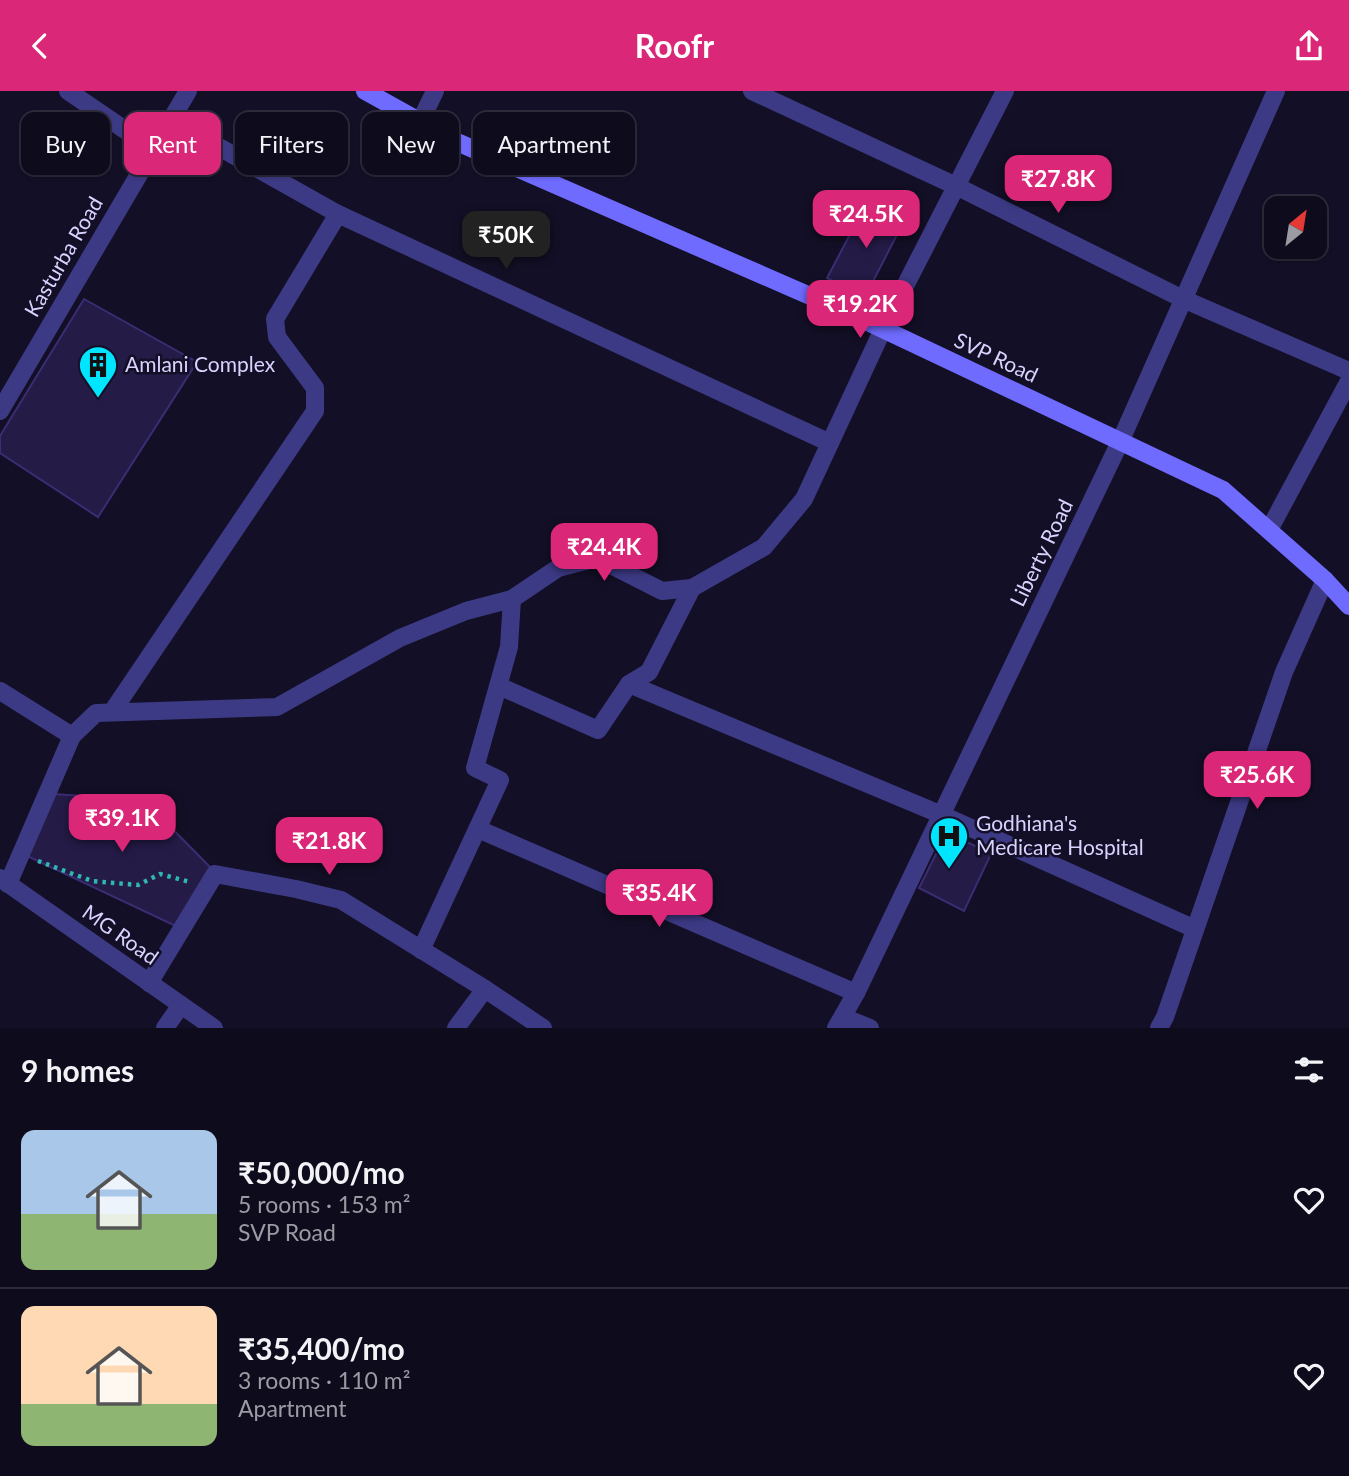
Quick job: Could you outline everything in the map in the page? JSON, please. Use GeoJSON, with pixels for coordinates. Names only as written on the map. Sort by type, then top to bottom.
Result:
{"type":"FeatureCollection","features":[{"type":"Feature","properties":{"kind":"main road","name":"SVP Road"},"geometry":{"type":"LineString","coordinates":[[365,91],[402,112]]}},
{"type":"Feature","properties":{"kind":"main road","name":"SVP Road"},"geometry":{"type":"LineString","coordinates":[[459,143],[849,313],[1223,491],[1325,580],[1349,606]]}},
{"type":"Feature","properties":{"kind":"street"},"geometry":{"type":"LineString","coordinates":[[68,91],[124,129]]}},
{"type":"Feature","properties":{"kind":"street","name":"Kasturba Road"},"geometry":{"type":"LineString","coordinates":[[176,112],[188,91]]}},
{"type":"Feature","properties":{"kind":"street"},"geometry":{"type":"LineString","coordinates":[[425,112],[435,91]]}},
{"type":"Feature","properties":{"kind":"street"},"geometry":{"type":"LineString","coordinates":[[752,91],[956,186],[1183,299],[1349,371]]}},
{"type":"Feature","properties":{"kind":"street"},"geometry":{"type":"LineString","coordinates":[[4,881],[21,853],[72,736],[96,713],[277,708],[400,638],[466,611],[512,599],[558,568],[597,558],[662,591],[692,588],[764,547],[804,499],[883,330],[1005,91]]}},
{"type":"Feature","properties":{"kind":"street","name":"Liberty Road"},"geometry":{"type":"LineString","coordinates":[[840,1023],[1120,442],[1276,91]]}},
{"type":"Feature","properties":{"kind":"street"},"geometry":{"type":"LineString","coordinates":[[221,148],[338,214],[830,443]]}},
{"type":"Feature","properties":{"kind":"street","name":"Kasturba Road"},"geometry":{"type":"LineString","coordinates":[[0,411],[138,175]]}},
{"type":"Feature","properties":{"kind":"street"},"geometry":{"type":"LineString","coordinates":[[112,712],[315,411],[315,388],[277,337],[275,319],[338,214]]}},
{"type":"Feature","properties":{"kind":"street"},"geometry":{"type":"LineString","coordinates":[[1269,530],[1349,381]]}},
{"type":"Feature","properties":{"kind":"street"},"geometry":{"type":"LineString","coordinates":[[1159,1028],[1284,672],[1325,580]]}},
{"type":"Feature","properties":{"kind":"street"},"geometry":{"type":"LineString","coordinates":[[499,686],[598,730],[629,684],[649,672],[692,588]]}},
{"type":"Feature","properties":{"kind":"street"},"geometry":{"type":"LineString","coordinates":[[421,950],[500,780],[475,768],[509,647],[512,599]]}},
{"type":"Feature","properties":{"kind":"street"},"geometry":{"type":"LineString","coordinates":[[629,684],[942,814],[1195,929]]}},
{"type":"Feature","properties":{"kind":"street"},"geometry":{"type":"LineString","coordinates":[[0,691],[72,736]]}},
{"type":"Feature","properties":{"kind":"street"},"geometry":{"type":"LineString","coordinates":[[478,829],[856,993]]}},
{"type":"Feature","properties":{"kind":"street"},"geometry":{"type":"LineString","coordinates":[[149,983],[215,874],[341,900],[543,1028]]}},
{"type":"Feature","properties":{"kind":"street","name":"MG Road"},"geometry":{"type":"LineString","coordinates":[[4,881],[214,1028]]}},
{"type":"Feature","properties":{"kind":"street"},"geometry":{"type":"LineString","coordinates":[[456,1028],[485,989]]}},
{"type":"Feature","properties":{"kind":"street"},"geometry":{"type":"LineString","coordinates":[[165,1028],[181,1005]]}},
{"type":"Feature","properties":{"kind":"street"},"geometry":{"type":"LineString","coordinates":[[840,1023],[870,1028]]}},
{"type":"Feature","properties":{"kind":"path"},"geometry":{"type":"LineString","coordinates":[[21,853],[92,881],[138,885],[160,874],[208,886]]}},
{"type":"Feature","properties":{"kind":"building"},"geometry":{"type":"Polygon","coordinates":[[[867,202],[904,221],[865,297],[827,278],[867,202]]]}},
{"type":"Feature","properties":{"kind":"building","name":"Amlani Complex"},"geometry":{"type":"Polygon","coordinates":[[[84,299],[197,362],[98,517],[0,453],[0,436],[84,299]]]}},
{"type":"Feature","properties":{"kind":"building"},"geometry":{"type":"Polygon","coordinates":[[[53,794],[144,800],[212,869],[182,929],[25,855],[53,794]]]}},
{"type":"Feature","properties":{"kind":"building"},"geometry":{"type":"Polygon","coordinates":[[[947,832],[991,854],[964,911],[919,888],[947,832]]]}},
{"type":"Feature","properties":{"kind":"place","name":"Amlani Complex"},"geometry":{"type":"Point","coordinates":[98,399]}},
{"type":"Feature","properties":{"kind":"place","name":"Godhiana's Medicare Hospital"},"geometry":{"type":"Point","coordinates":[949,870]}}]}
